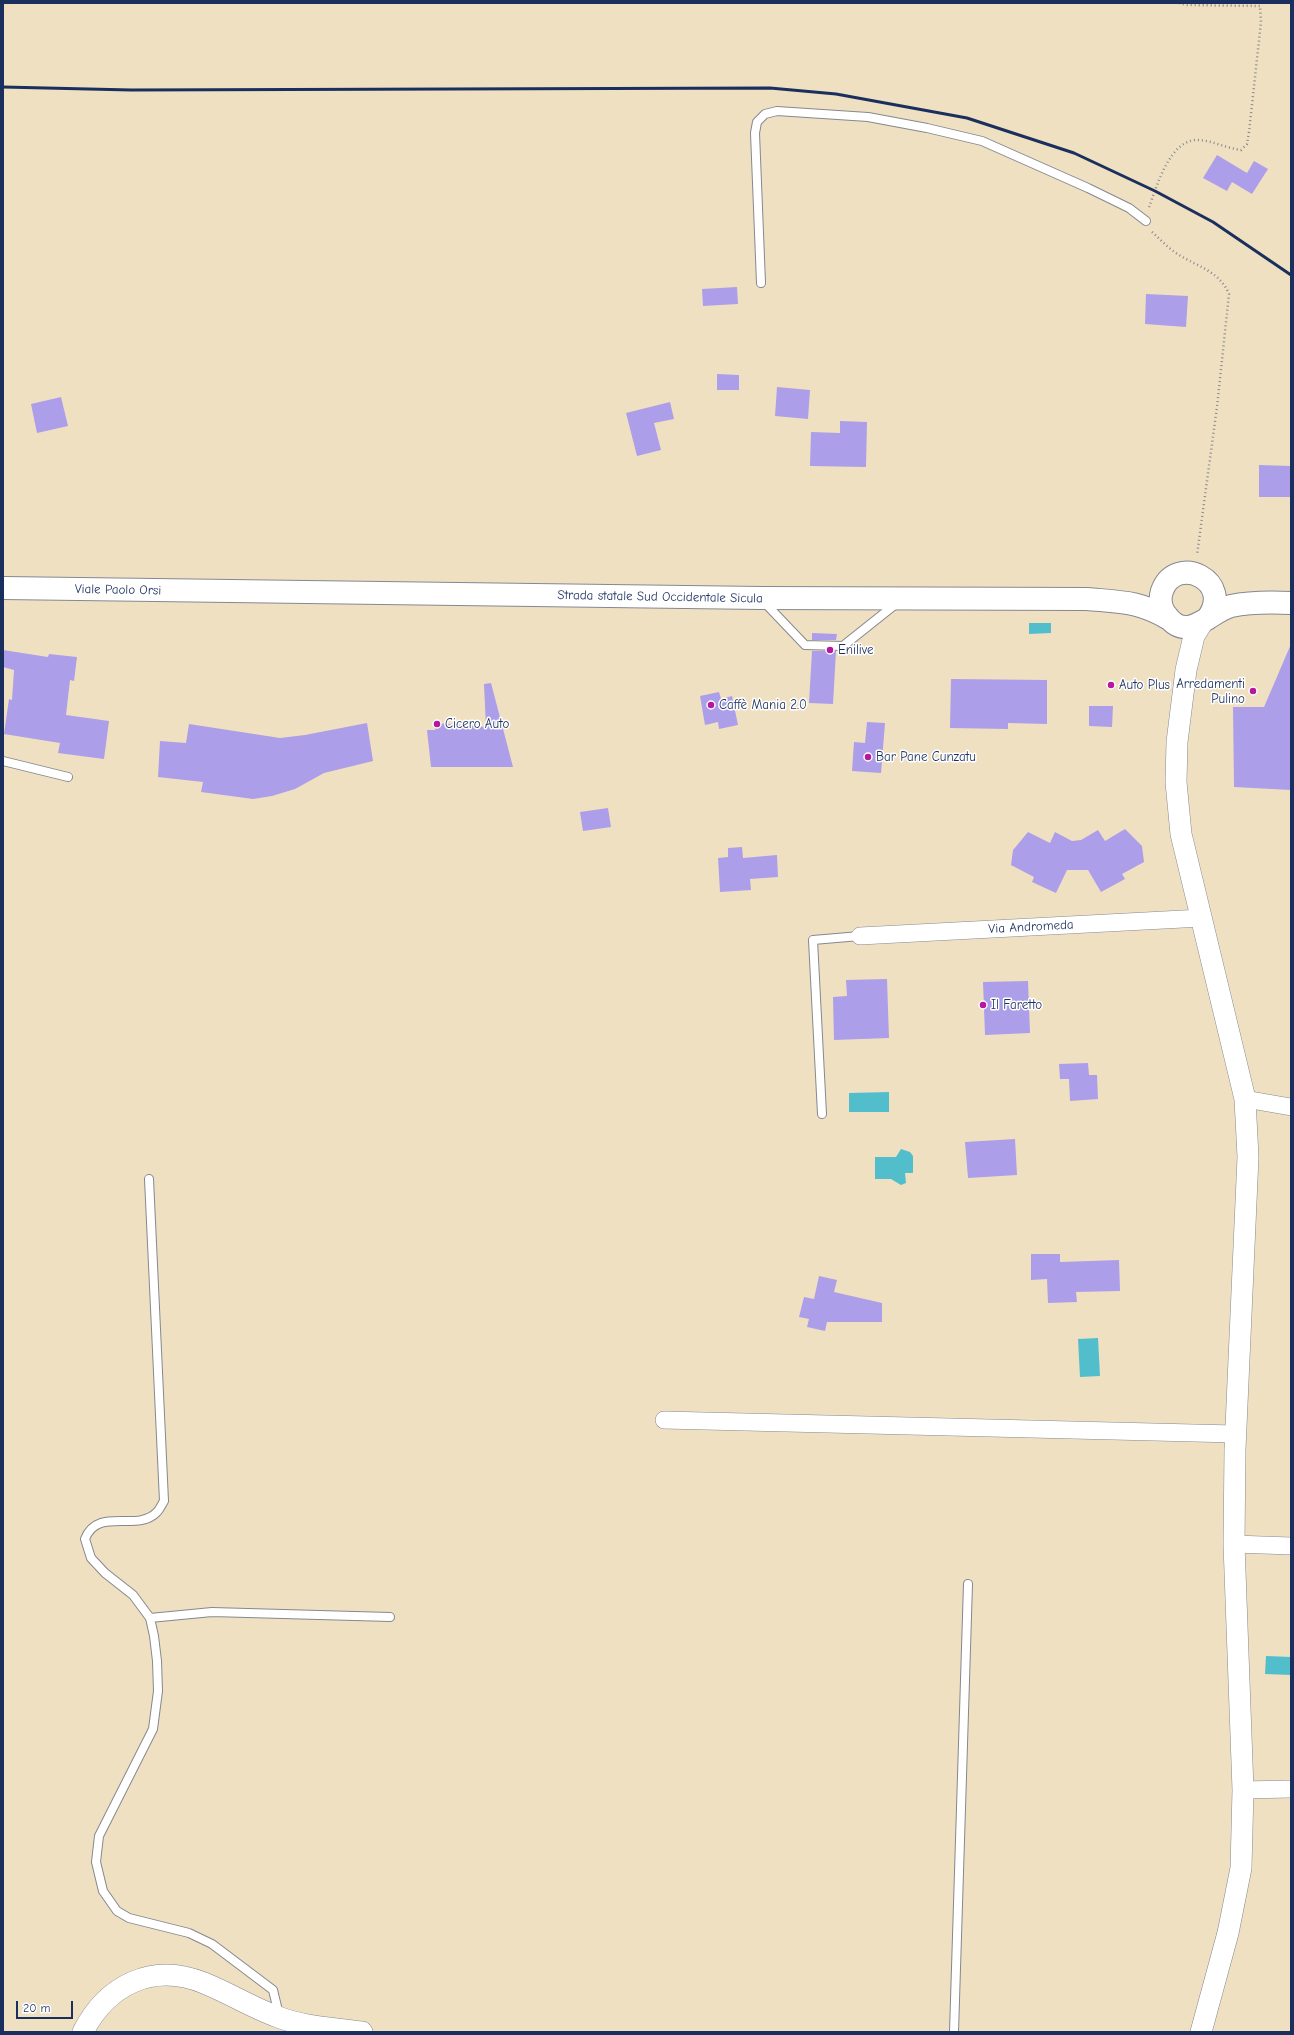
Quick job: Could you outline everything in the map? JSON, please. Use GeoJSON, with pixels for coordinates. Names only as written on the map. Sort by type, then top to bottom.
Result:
{"type":"FeatureCollection","features":[{"type":"Feature","properties":{"kind":"main road"},"geometry":{"type":"LineString","coordinates":[[1087,599],[1139,591],[1182,573],[1201,578],[1242,596],[1284,602]]}},
{"type":"Feature","properties":{"kind":"main road"},"geometry":{"type":"LineString","coordinates":[[1170,621],[1162,608],[1161,601],[1163,588],[1171,578]]}},
{"type":"Feature","properties":{"kind":"main road"},"geometry":{"type":"LineString","coordinates":[[1201,578],[1212,588],[1215,601],[1214,608],[1205,621]]}},
{"type":"Feature","properties":{"kind":"main road","name":"Viale Paolo Orsi"},"geometry":{"type":"LineString","coordinates":[[3,588],[233,591]]}},
{"type":"Feature","properties":{"kind":"main road","name":"Strada statale Sud Occidentale Sicula"},"geometry":{"type":"LineString","coordinates":[[233,591],[761,598],[1087,599]]}},
{"type":"Feature","properties":{"kind":"main road"},"geometry":{"type":"LineString","coordinates":[[1087,599],[1136,604],[1153,609],[1170,621],[1184,627],[1190,627],[1205,621],[1228,607],[1242,604],[1284,602]]}},
{"type":"Feature","properties":{"kind":"street"},"geometry":{"type":"LineString","coordinates":[[1170,621],[1186,670]]}},
{"type":"Feature","properties":{"kind":"street"},"geometry":{"type":"LineString","coordinates":[[1201,2032],[1228,1933],[1241,1868],[1243,1790],[1234,1544],[1235,1434],[1248,1157],[1246,1099],[1182,834],[1176,782],[1177,742],[1186,670],[1194,636],[1205,621]]}},
{"type":"Feature","properties":{"kind":"street","name":"Via Andromeda"},"geometry":{"type":"LineString","coordinates":[[860,936],[1202,918]]}},
{"type":"Feature","properties":{"kind":"street"},"geometry":{"type":"LineString","coordinates":[[1246,1099],[1291,1107]]}},
{"type":"Feature","properties":{"kind":"street"},"geometry":{"type":"LineString","coordinates":[[664,1420],[1235,1434]]}},
{"type":"Feature","properties":{"kind":"street"},"geometry":{"type":"LineString","coordinates":[[1234,1544],[1291,1546]]}},
{"type":"Feature","properties":{"kind":"street"},"geometry":{"type":"LineString","coordinates":[[1243,1790],[1291,1789]]}},
{"type":"Feature","properties":{"kind":"street"},"geometry":{"type":"LineString","coordinates":[[83,2032],[90,2018],[123,1986],[142,1978],[180,1976],[203,1983],[280,2018],[362,2032]]}},
{"type":"Feature","properties":{"kind":"lane"},"geometry":{"type":"LineString","coordinates":[[761,283],[756,133],[757,122],[765,114],[776,112],[868,117],[927,128],[982,141],[1102,194],[1129,208],[1146,221]]}},
{"type":"Feature","properties":{"kind":"lane"},"geometry":{"type":"LineString","coordinates":[[761,598],[805,645],[843,646],[901,599]]}},
{"type":"Feature","properties":{"kind":"lane"},"geometry":{"type":"LineString","coordinates":[[3,761],[68,777]]}},
{"type":"Feature","properties":{"kind":"lane"},"geometry":{"type":"LineString","coordinates":[[822,1114],[813,940],[860,936]]}},
{"type":"Feature","properties":{"kind":"lane"},"geometry":{"type":"LineString","coordinates":[[148,1179],[164,1501],[157,1512],[145,1519],[98,1523],[89,1530],[85,1539],[91,1558],[105,1573],[132,1595],[150,1618],[154,1636],[158,1691],[153,1729],[99,1836],[96,1862],[104,1891],[118,1910],[129,1918],[189,1933],[212,1944],[273,1990],[280,2018]]}},
{"type":"Feature","properties":{"kind":"lane"},"geometry":{"type":"LineString","coordinates":[[954,2032],[968,1584]]}},
{"type":"Feature","properties":{"kind":"lane"},"geometry":{"type":"LineString","coordinates":[[150,1618],[212,1612],[390,1617]]}},
{"type":"Feature","properties":{"kind":"path"},"geometry":{"type":"LineString","coordinates":[[1179,3],[1187,5],[1260,6],[1263,3]]}},
{"type":"Feature","properties":{"kind":"path"},"geometry":{"type":"LineString","coordinates":[[1201,578],[1229,294],[1225,284],[1216,276],[1176,253],[1152,232],[1146,221],[1155,191],[1172,154],[1185,142],[1198,140],[1241,150],[1247,144],[1261,22],[1260,6]]}},
{"type":"Feature","properties":{"kind":"water"},"geometry":{"type":"Polygon","coordinates":[[[1029,623],[1051,623],[1051,633],[1029,634],[1029,623]]]}},
{"type":"Feature","properties":{"kind":"water"},"geometry":{"type":"Polygon","coordinates":[[[889,1092],[889,1112],[849,1112],[849,1093],[889,1092]]]}},
{"type":"Feature","properties":{"kind":"water"},"geometry":{"type":"Polygon","coordinates":[[[901,1149],[910,1152],[913,1156],[913,1173],[905,1173],[906,1183],[901,1185],[891,1179],[875,1179],[875,1157],[896,1157],[901,1149]]]}},
{"type":"Feature","properties":{"kind":"water"},"geometry":{"type":"Polygon","coordinates":[[[1098,1338],[1100,1376],[1080,1377],[1078,1339],[1098,1338]]]}},
{"type":"Feature","properties":{"kind":"water"},"geometry":{"type":"Polygon","coordinates":[[[1266,1656],[1291,1657],[1291,1675],[1265,1674],[1266,1656]]]}},
{"type":"Feature","properties":{"kind":"building"},"geometry":{"type":"Polygon","coordinates":[[[1217,155],[1247,173],[1254,161],[1268,169],[1252,194],[1232,182],[1227,191],[1203,178],[1217,155]]]}},
{"type":"Feature","properties":{"kind":"building"},"geometry":{"type":"Polygon","coordinates":[[[737,287],[738,304],[703,306],[702,289],[737,287]]]}},
{"type":"Feature","properties":{"kind":"building"},"geometry":{"type":"Polygon","coordinates":[[[1146,294],[1188,296],[1186,327],[1145,324],[1146,294]]]}},
{"type":"Feature","properties":{"kind":"building"},"geometry":{"type":"Polygon","coordinates":[[[717,374],[739,375],[739,390],[717,390],[717,374]]]}},
{"type":"Feature","properties":{"kind":"building"},"geometry":{"type":"Polygon","coordinates":[[[777,387],[810,390],[808,419],[775,416],[777,387]]]}},
{"type":"Feature","properties":{"kind":"building"},"geometry":{"type":"Polygon","coordinates":[[[61,397],[68,426],[37,433],[31,404],[61,397]]]}},
{"type":"Feature","properties":{"kind":"building"},"geometry":{"type":"Polygon","coordinates":[[[670,402],[674,419],[654,423],[661,450],[637,456],[626,413],[670,402]]]}},
{"type":"Feature","properties":{"kind":"building"},"geometry":{"type":"Polygon","coordinates":[[[840,421],[867,422],[866,467],[810,466],[811,432],[840,433],[840,421]]]}},
{"type":"Feature","properties":{"kind":"building"},"geometry":{"type":"Polygon","coordinates":[[[1259,465],[1291,466],[1291,497],[1259,497],[1259,465]]]}},
{"type":"Feature","properties":{"kind":"building"},"geometry":{"type":"Polygon","coordinates":[[[812,633],[837,634],[836,640],[812,640],[812,633]]]}},
{"type":"Feature","properties":{"kind":"building"},"geometry":{"type":"Polygon","coordinates":[[[1291,644],[1291,790],[1234,787],[1233,707],[1264,707],[1291,644]]]}},
{"type":"Feature","properties":{"kind":"building"},"geometry":{"type":"Polygon","coordinates":[[[3,650],[48,657],[49,654],[77,657],[74,681],[70,680],[66,715],[109,721],[104,759],[58,753],[60,743],[4,734],[9,699],[12,700],[14,670],[3,667],[3,650]]]}},
{"type":"Feature","properties":{"kind":"building"},"geometry":{"type":"Polygon","coordinates":[[[812,651],[836,651],[833,704],[809,703],[812,651]]]}},
{"type":"Feature","properties":{"kind":"building"},"geometry":{"type":"Polygon","coordinates":[[[951,679],[1047,680],[1047,724],[1008,723],[1008,729],[950,728],[951,679]]]}},
{"type":"Feature","properties":{"kind":"building"},"geometry":{"type":"Polygon","coordinates":[[[491,683],[513,767],[431,767],[427,730],[435,730],[436,723],[486,727],[484,684],[491,683]]]}},
{"type":"Feature","properties":{"kind":"building"},"geometry":{"type":"Polygon","coordinates":[[[719,692],[721,699],[732,696],[738,725],[719,729],[718,722],[705,725],[700,696],[719,692]]]}},
{"type":"Feature","properties":{"kind":"building"},"geometry":{"type":"Polygon","coordinates":[[[1089,706],[1113,706],[1112,727],[1089,726],[1089,706]]]}},
{"type":"Feature","properties":{"kind":"building","name":"Bar Pane Cunzatu"},"geometry":{"type":"Polygon","coordinates":[[[867,722],[885,723],[881,773],[852,771],[854,742],[865,743],[867,722]]]}},
{"type":"Feature","properties":{"kind":"building"},"geometry":{"type":"Polygon","coordinates":[[[367,723],[373,761],[324,773],[295,789],[272,796],[253,799],[201,792],[203,782],[158,777],[160,741],[186,743],[189,724],[280,738],[305,735],[367,723]]]}},
{"type":"Feature","properties":{"kind":"building"},"geometry":{"type":"Polygon","coordinates":[[[608,808],[611,827],[583,831],[580,812],[608,808]]]}},
{"type":"Feature","properties":{"kind":"building"},"geometry":{"type":"Polygon","coordinates":[[[1125,829],[1142,846],[1144,862],[1122,874],[1125,879],[1101,892],[1088,870],[1067,870],[1056,893],[1032,882],[1034,877],[1011,865],[1013,850],[1028,832],[1050,843],[1055,832],[1072,841],[1081,840],[1098,830],[1105,841],[1125,829]]]}},
{"type":"Feature","properties":{"kind":"building"},"geometry":{"type":"Polygon","coordinates":[[[742,847],[743,858],[777,855],[778,877],[750,879],[751,890],[720,892],[718,858],[728,857],[728,848],[742,847]]]}},
{"type":"Feature","properties":{"kind":"building"},"geometry":{"type":"Polygon","coordinates":[[[887,979],[889,1038],[834,1040],[833,997],[847,996],[846,980],[887,979]]]}},
{"type":"Feature","properties":{"kind":"building"},"geometry":{"type":"Polygon","coordinates":[[[1028,981],[1030,1033],[985,1035],[983,982],[1028,981]]]}},
{"type":"Feature","properties":{"kind":"building"},"geometry":{"type":"Polygon","coordinates":[[[1088,1063],[1089,1075],[1097,1075],[1098,1099],[1070,1101],[1069,1079],[1060,1079],[1059,1064],[1088,1063]]]}},
{"type":"Feature","properties":{"kind":"building"},"geometry":{"type":"Polygon","coordinates":[[[1015,1139],[1017,1175],[968,1178],[965,1142],[1015,1139]]]}},
{"type":"Feature","properties":{"kind":"building"},"geometry":{"type":"Polygon","coordinates":[[[1031,1254],[1060,1254],[1060,1262],[1119,1260],[1120,1291],[1076,1292],[1077,1302],[1048,1303],[1047,1279],[1031,1280],[1031,1254]]]}},
{"type":"Feature","properties":{"kind":"building"},"geometry":{"type":"Polygon","coordinates":[[[819,1276],[837,1280],[834,1292],[882,1303],[882,1322],[827,1322],[825,1331],[807,1327],[809,1319],[799,1317],[804,1297],[814,1299],[819,1276]]]}},
{"type":"Feature","properties":{"kind":"railway"},"geometry":{"type":"LineString","coordinates":[[3,87],[131,90],[770,88],[836,94],[967,118],[1074,153],[1155,191],[1213,222],[1291,275]]}},
{"type":"Feature","properties":{"kind":"place","name":"Enilive"},"geometry":{"type":"Point","coordinates":[830,650]}},
{"type":"Feature","properties":{"kind":"place","name":"Auto Plus"},"geometry":{"type":"Point","coordinates":[1111,685]}},
{"type":"Feature","properties":{"kind":"place","name":"Arredamenti Pulino"},"geometry":{"type":"Point","coordinates":[1253,691]}},
{"type":"Feature","properties":{"kind":"place","name":"Caffè Mania 2.0"},"geometry":{"type":"Point","coordinates":[711,705]}},
{"type":"Feature","properties":{"kind":"place","name":"Cicero Auto"},"geometry":{"type":"Point","coordinates":[437,724]}},
{"type":"Feature","properties":{"kind":"place","name":"Bar Pane Cunzatu"},"geometry":{"type":"Point","coordinates":[868,757]}},
{"type":"Feature","properties":{"kind":"place","name":"Il Faretto"},"geometry":{"type":"Point","coordinates":[983,1005]}}]}
